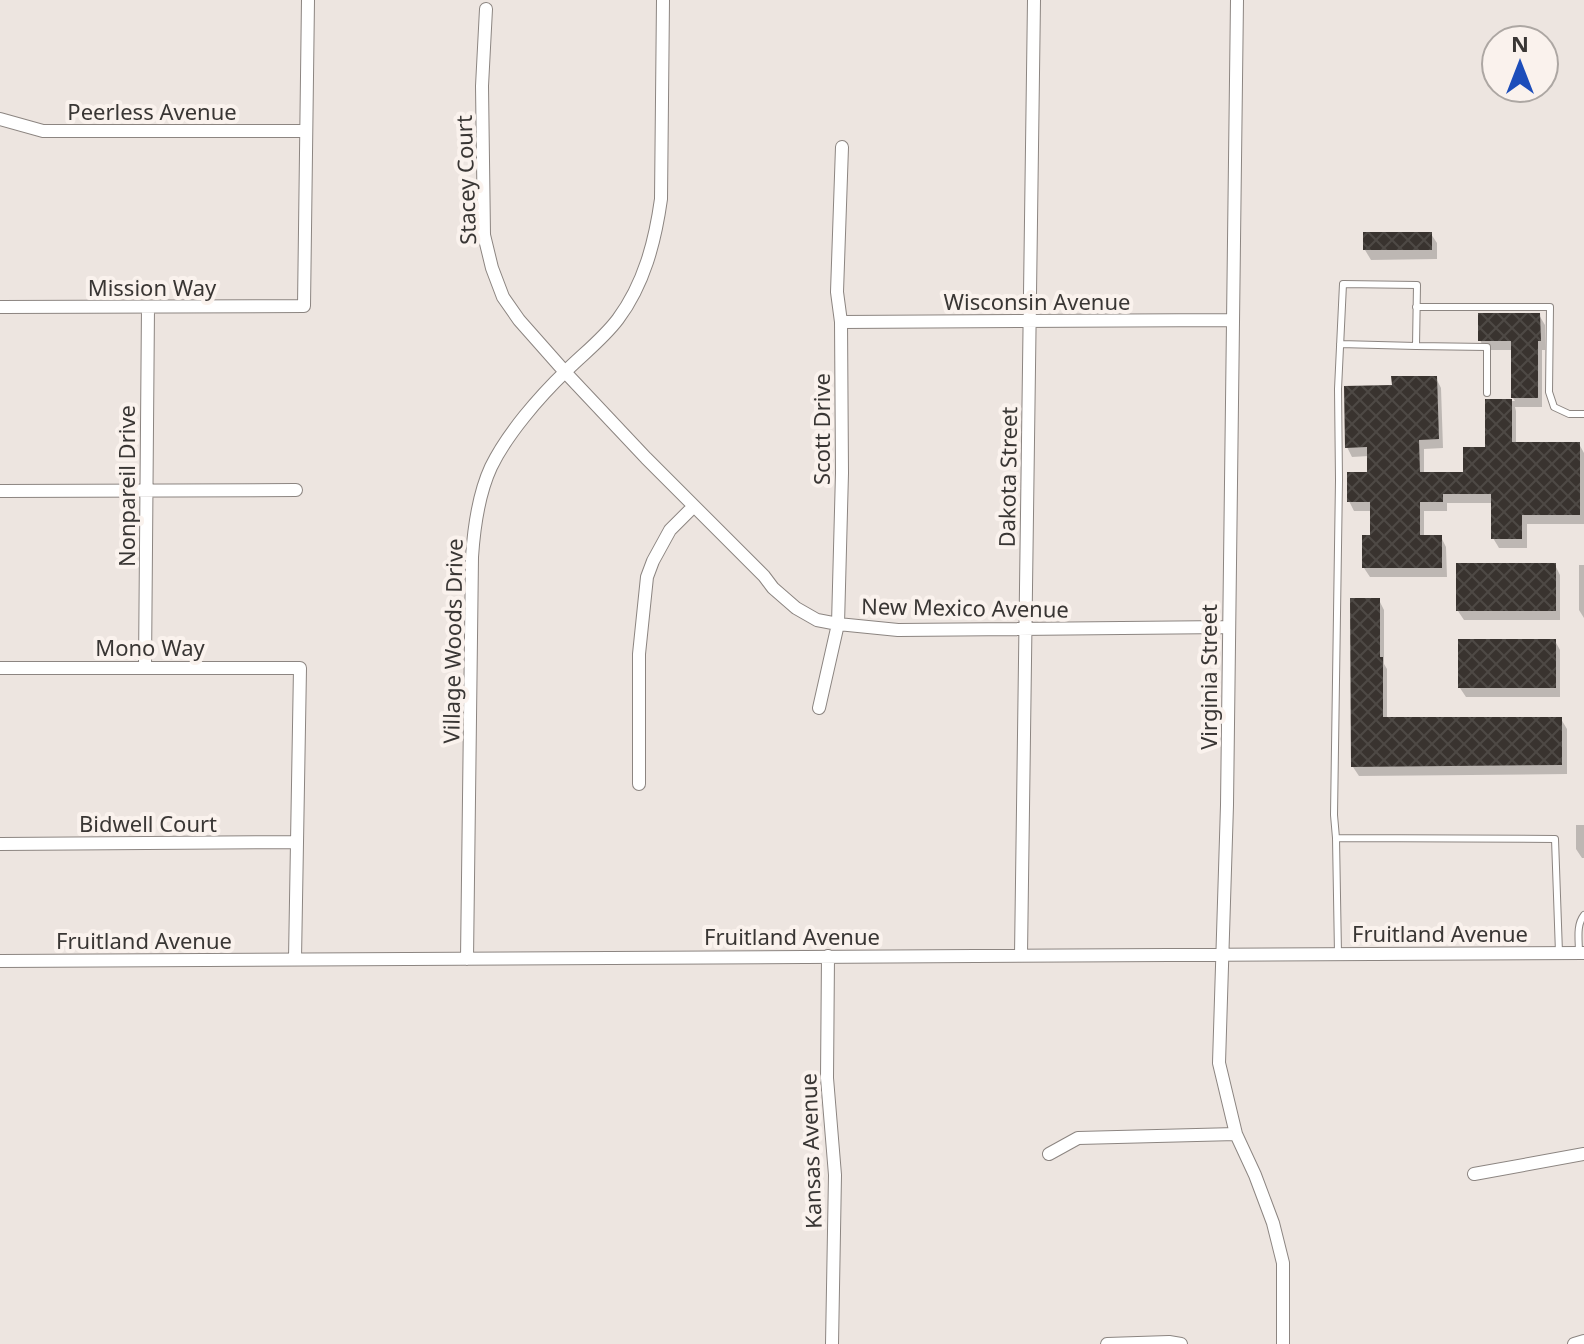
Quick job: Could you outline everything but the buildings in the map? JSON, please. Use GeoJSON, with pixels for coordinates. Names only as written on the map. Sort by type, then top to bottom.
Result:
{"type":"FeatureCollection","features":[{"type":"Feature","properties":{"kind":"street"},"geometry":{"type":"LineString","coordinates":[[306,131],[308,0]]}},
{"type":"Feature","properties":{"kind":"street","name":"Village Woods Drive"},"geometry":{"type":"LineString","coordinates":[[467,959],[472,557],[477,512],[490,469],[510,434],[565,372],[596,343],[625,308],[644,273],[657,231],[661,199],[663,0]]}},
{"type":"Feature","properties":{"kind":"street","name":"Dakota Street"},"geometry":{"type":"LineString","coordinates":[[1021,955],[1034,0]]}},
{"type":"Feature","properties":{"kind":"street","name":"Virginia Street"},"geometry":{"type":"LineString","coordinates":[[1237,0],[1227,805],[1219,1063],[1236,1134],[1273,1223],[1283,1263],[1283,1344]]}},
{"type":"Feature","properties":{"kind":"street","name":"Stacey Court"},"geometry":{"type":"LineString","coordinates":[[486,9],[482,86],[484,235],[503,297],[565,372]]}},
{"type":"Feature","properties":{"kind":"street","name":"Peerless Avenue"},"geometry":{"type":"LineString","coordinates":[[0,119],[43,131],[306,131]]}},
{"type":"Feature","properties":{"kind":"street","name":"Mission Way"},"geometry":{"type":"LineString","coordinates":[[0,307],[304,306],[306,131]]}},
{"type":"Feature","properties":{"kind":"street","name":"Scott Drive"},"geometry":{"type":"LineString","coordinates":[[819,708],[838,624],[842,473],[841,322],[837,292],[842,147]]}},
{"type":"Feature","properties":{"kind":"street","name":"Nonpareil Drive"},"geometry":{"type":"LineString","coordinates":[[145,667],[148,307]]}},
{"type":"Feature","properties":{"kind":"street","name":"Wisconsin Avenue"},"geometry":{"type":"LineString","coordinates":[[841,322],[1233,320]]}},
{"type":"Feature","properties":{"kind":"street","name":"New Mexico Avenue"},"geometry":{"type":"LineString","coordinates":[[565,372],[773,588],[796,608],[817,620],[898,630],[1228,627]]}},
{"type":"Feature","properties":{"kind":"street"},"geometry":{"type":"LineString","coordinates":[[0,491],[296,490]]}},
{"type":"Feature","properties":{"kind":"street"},"geometry":{"type":"LineString","coordinates":[[639,784],[639,654],[647,577],[670,530],[694,506]]}},
{"type":"Feature","properties":{"kind":"street","name":"Mono Way"},"geometry":{"type":"LineString","coordinates":[[0,668],[300,668],[296,842]]}},
{"type":"Feature","properties":{"kind":"street"},"geometry":{"type":"LineString","coordinates":[[295,959],[296,842]]}},
{"type":"Feature","properties":{"kind":"street","name":"Bidwell Court"},"geometry":{"type":"LineString","coordinates":[[0,844],[296,842]]}},
{"type":"Feature","properties":{"kind":"street","name":"Fruitland Avenue"},"geometry":{"type":"LineString","coordinates":[[0,961],[1582,953]]}},
{"type":"Feature","properties":{"kind":"street","name":"Kansas Avenue"},"geometry":{"type":"LineString","coordinates":[[828,956],[827,1078],[835,1175],[832,1344]]}},
{"type":"Feature","properties":{"kind":"street"},"geometry":{"type":"LineString","coordinates":[[1049,1154],[1078,1138],[1236,1134]]}},
{"type":"Feature","properties":{"kind":"street"},"geometry":{"type":"LineString","coordinates":[[1474,1174],[1584,1154]]}},
{"type":"Feature","properties":{"kind":"street"},"geometry":{"type":"LineString","coordinates":[[1574,1344],[1584,1341]]}},
{"type":"Feature","properties":{"kind":"street"},"geometry":{"type":"LineString","coordinates":[[1107,1344],[1181,1344]]}},
{"type":"Feature","properties":{"kind":"lane"},"geometry":{"type":"LineString","coordinates":[[1338,954],[1334,815],[1343,284],[1417,285],[1416,346]]}},
{"type":"Feature","properties":{"kind":"lane"},"geometry":{"type":"LineString","coordinates":[[1416,307],[1550,307],[1549,392],[1554,407],[1569,414],[1584,414]]}},
{"type":"Feature","properties":{"kind":"lane"},"geometry":{"type":"LineString","coordinates":[[1340,344],[1487,347],[1487,393]]}},
{"type":"Feature","properties":{"kind":"lane"},"geometry":{"type":"LineString","coordinates":[[1336,838],[1555,839],[1559,953]]}},
{"type":"Feature","properties":{"kind":"lane"},"geometry":{"type":"LineString","coordinates":[[1582,953],[1579,926],[1584,915]]}}]}
